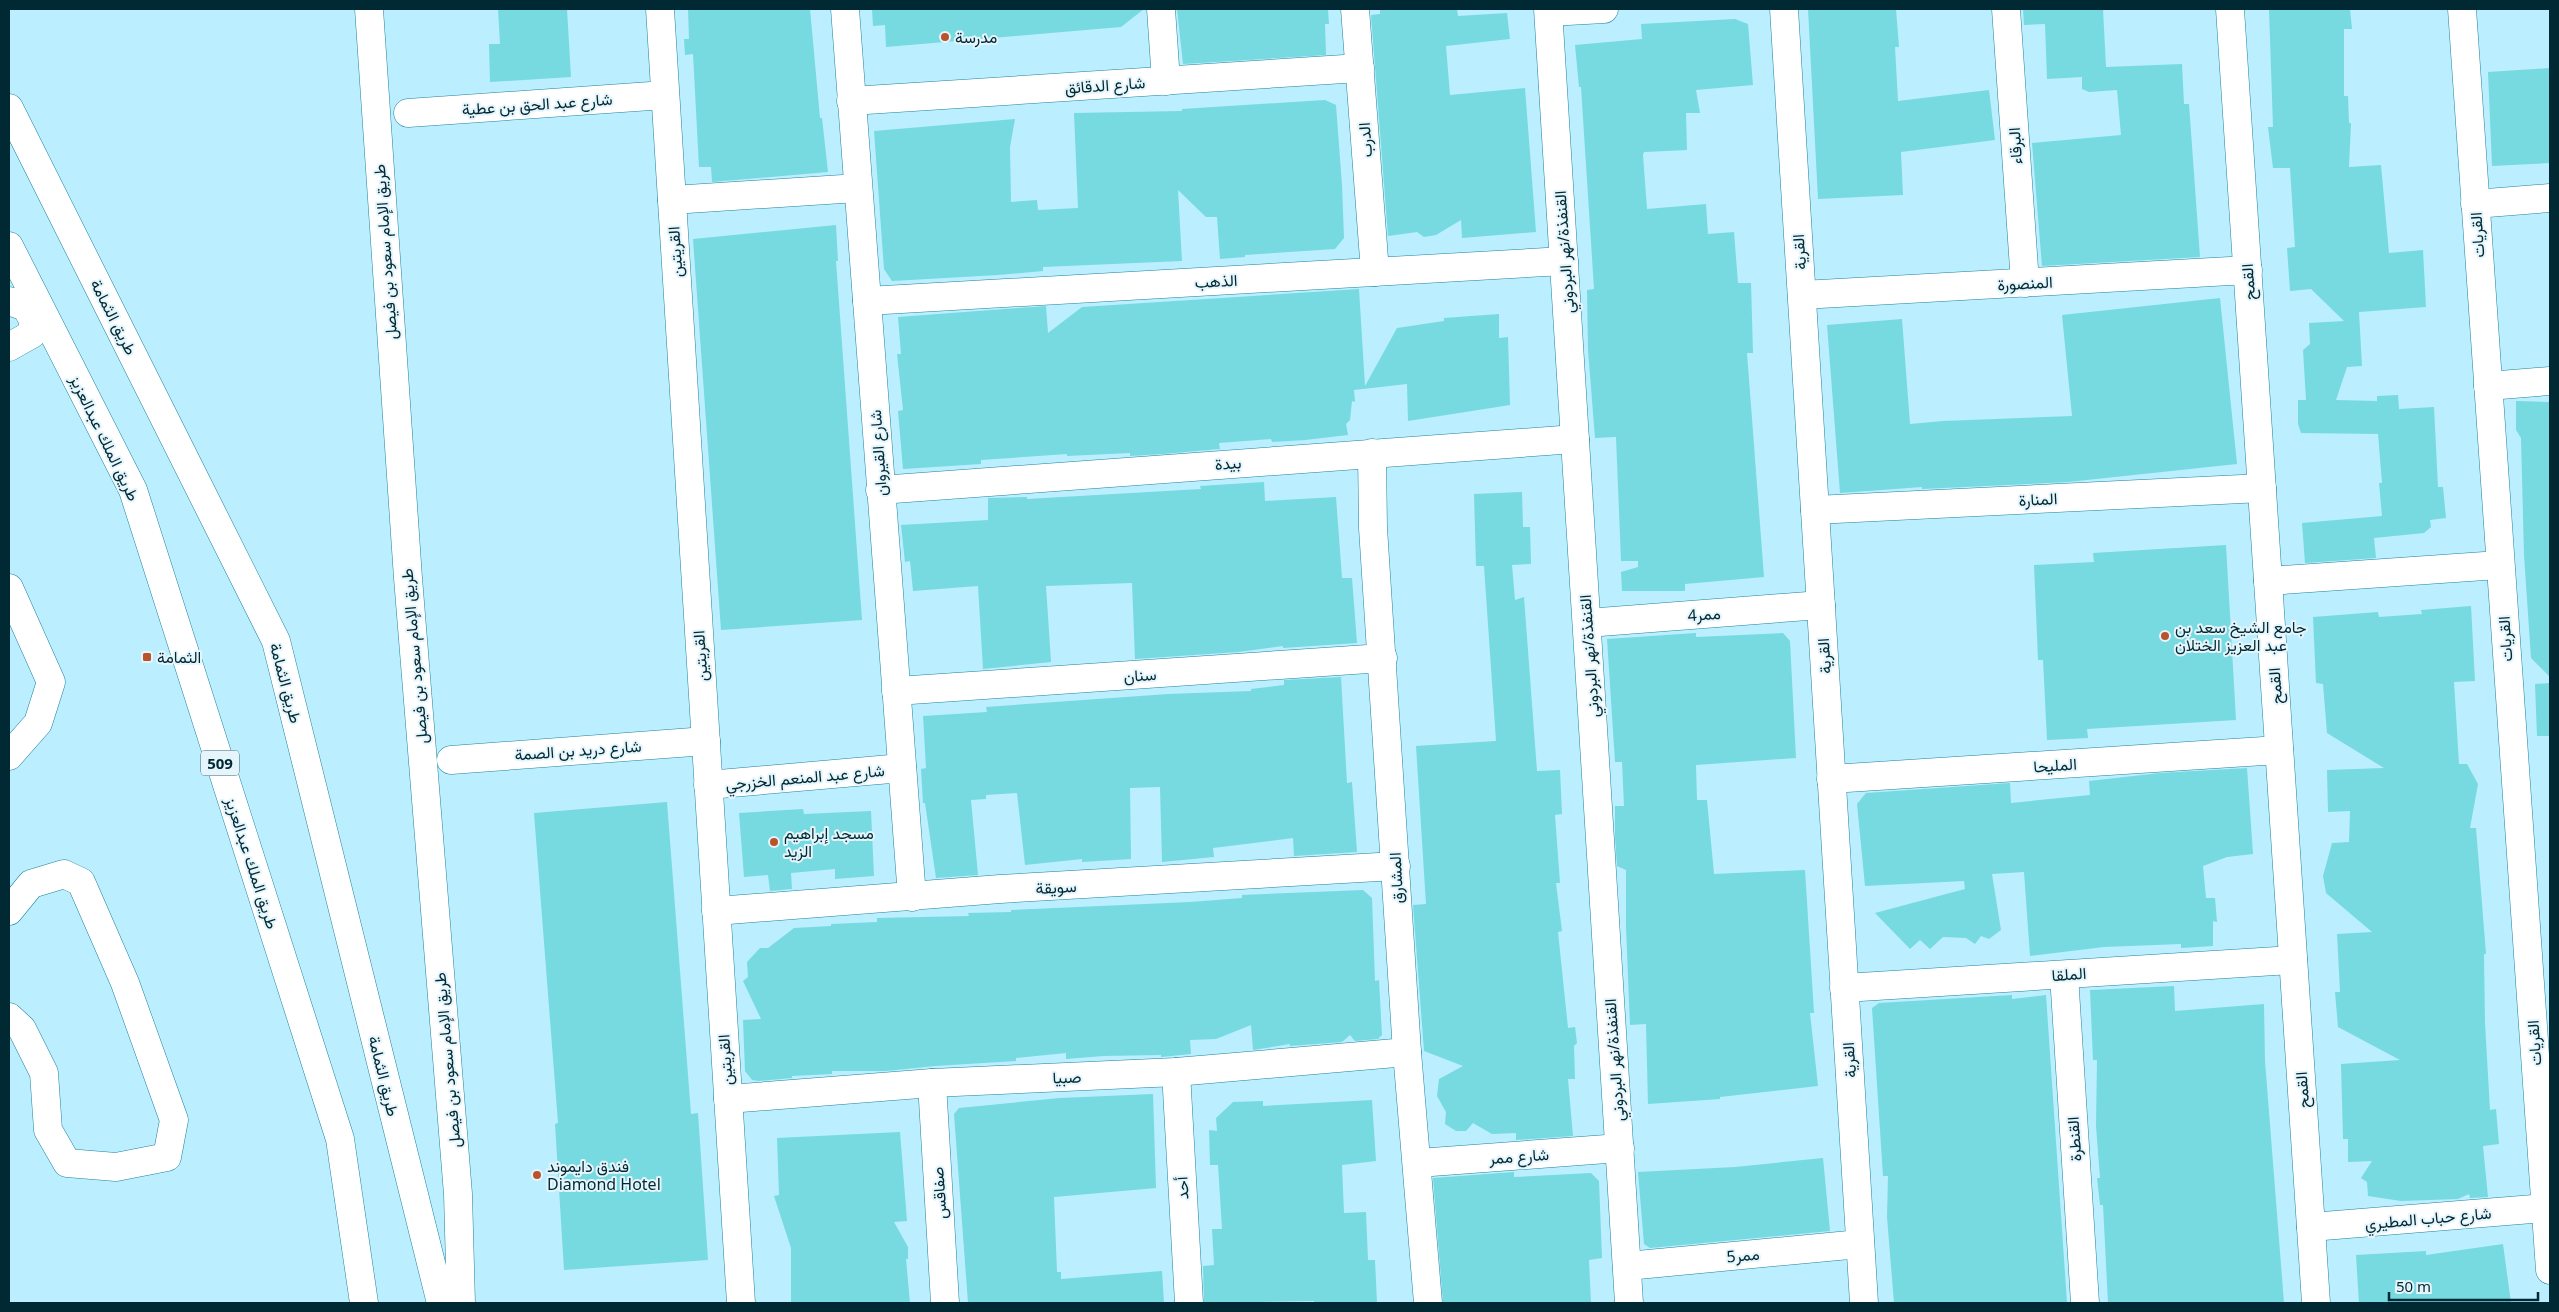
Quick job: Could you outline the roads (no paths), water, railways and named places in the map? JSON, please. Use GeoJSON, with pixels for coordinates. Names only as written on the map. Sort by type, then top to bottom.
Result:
{"type":"FeatureCollection","features":[{"type":"Feature","properties":{"kind":"street","name":"طريق الإمام سعود بن فيصل"},"geometry":{"type":"LineString","coordinates":[[369,9],[408,578],[458,1194],[461,1303]]}},
{"type":"Feature","properties":{"kind":"street","name":"القريتين"},"geometry":{"type":"LineString","coordinates":[[660,9],[741,1303]]}},
{"type":"Feature","properties":{"kind":"street","name":"شارع القيروان"},"geometry":{"type":"LineString","coordinates":[[845,9],[912,897]]}},
{"type":"Feature","properties":{"kind":"street"},"geometry":{"type":"LineString","coordinates":[[1161,9],[1166,81]]}},
{"type":"Feature","properties":{"kind":"street","name":"الدرب"},"geometry":{"type":"LineString","coordinates":[[1355,9],[1375,272]]}},
{"type":"Feature","properties":{"kind":"street"},"geometry":{"type":"LineString","coordinates":[[1549,10],[1604,9]]}},
{"type":"Feature","properties":{"kind":"street","name":"القرية"},"geometry":{"type":"LineString","coordinates":[[1784,9],[1864,1303]]}},
{"type":"Feature","properties":{"kind":"street","name":"البرقاء"},"geometry":{"type":"LineString","coordinates":[[2006,9],[2025,282]]}},
{"type":"Feature","properties":{"kind":"street","name":"القمح"},"geometry":{"type":"LineString","coordinates":[[2230,9],[2316,1303]]}},
{"type":"Feature","properties":{"kind":"street","name":"القريات"},"geometry":{"type":"LineString","coordinates":[[2462,9],[2499,565],[2544,1082],[2546,1208],[2550,1270]]}},
{"type":"Feature","properties":{"kind":"street","name":"القنفذة/نهر البردوني"},"geometry":{"type":"LineString","coordinates":[[1549,10],[1629,1303]]}},
{"type":"Feature","properties":{"kind":"street","name":"شارع الدقائق"},"geometry":{"type":"LineString","coordinates":[[851,101],[1360,68]]}},
{"type":"Feature","properties":{"kind":"street","name":"شارع عبد الحق بن عطية"},"geometry":{"type":"LineString","coordinates":[[408,113],[665,95]]}},
{"type":"Feature","properties":{"kind":"street","name":"طريق الثمامة"},"geometry":{"type":"LineString","coordinates":[[9,108],[276,641],[441,1303]]}},
{"type":"Feature","properties":{"kind":"street"},"geometry":{"type":"LineString","coordinates":[[672,200],[858,188]]}},
{"type":"Feature","properties":{"kind":"street"},"geometry":{"type":"LineString","coordinates":[[2475,204],[2550,198]]}},
{"type":"Feature","properties":{"kind":"street","name":"طريق الملك عبدالعزيز"},"geometry":{"type":"LineString","coordinates":[[9,246],[133,490],[340,1138],[364,1303]]}},
{"type":"Feature","properties":{"kind":"street","name":"الذهب"},"geometry":{"type":"LineString","coordinates":[[867,301],[1564,261]]}},
{"type":"Feature","properties":{"kind":"street","name":"المنصورة"},"geometry":{"type":"LineString","coordinates":[[1802,295],[2248,270]]}},
{"type":"Feature","properties":{"kind":"street"},"geometry":{"type":"LineString","coordinates":[[9,302],[26,308],[33,320],[32,334],[9,347]]}},
{"type":"Feature","properties":{"kind":"street"},"geometry":{"type":"LineString","coordinates":[[2488,386],[2550,381]]}},
{"type":"Feature","properties":{"kind":"street","name":"بيدة"},"geometry":{"type":"LineString","coordinates":[[880,490],[1575,439]]}},
{"type":"Feature","properties":{"kind":"street","name":"المشارق"},"geometry":{"type":"LineString","coordinates":[[1372,453],[1373,528],[1383,658],[1407,1052],[1418,1163],[1428,1303]]}},
{"type":"Feature","properties":{"kind":"street","name":"المنارة"},"geometry":{"type":"LineString","coordinates":[[1815,510],[2262,488]]}},
{"type":"Feature","properties":{"kind":"street"},"geometry":{"type":"LineString","coordinates":[[2268,581],[2499,565]]}},
{"type":"Feature","properties":{"kind":"street"},"geometry":{"type":"LineString","coordinates":[[9,588],[51,682],[38,723],[9,756]]}},
{"type":"Feature","properties":{"kind":"street","name":"ممر4"},"geometry":{"type":"LineString","coordinates":[[1587,623],[1821,605]]}},
{"type":"Feature","properties":{"kind":"street","name":"سنان"},"geometry":{"type":"LineString","coordinates":[[896,692],[1383,658]]}},
{"type":"Feature","properties":{"kind":"street","name":"شارع دريد بن الصمة"},"geometry":{"type":"LineString","coordinates":[[451,760],[706,741]]}},
{"type":"Feature","properties":{"kind":"street","name":"المليحا"},"geometry":{"type":"LineString","coordinates":[[1831,779],[2279,750]]}},
{"type":"Feature","properties":{"kind":"street","name":"شارع عبد المنعم الخزرجي"},"geometry":{"type":"LineString","coordinates":[[708,785],[902,768]]}},
{"type":"Feature","properties":{"kind":"street","name":"سويقة"},"geometry":{"type":"LineString","coordinates":[[716,911],[1000,889],[1396,866]]}},
{"type":"Feature","properties":{"kind":"street"},"geometry":{"type":"LineString","coordinates":[[9,911],[31,884],[64,874],[81,882],[125,983],[174,1120],[167,1157],[116,1167],[67,1163],[48,1130],[44,1073],[22,1029],[9,1017]]}},
{"type":"Feature","properties":{"kind":"street","name":"الملقا"},"geometry":{"type":"LineString","coordinates":[[1844,988],[2294,960]]}},
{"type":"Feature","properties":{"kind":"street","name":"القنطرة"},"geometry":{"type":"LineString","coordinates":[[2064,975],[2085,1303]]}},
{"type":"Feature","properties":{"kind":"street","name":"صبيا"},"geometry":{"type":"LineString","coordinates":[[728,1099],[932,1083],[1176,1072],[1407,1052]]}},
{"type":"Feature","properties":{"kind":"street","name":"أحد"},"geometry":{"type":"LineString","coordinates":[[1176,1072],[1189,1303]]}},
{"type":"Feature","properties":{"kind":"street","name":"صفاقس"},"geometry":{"type":"LineString","coordinates":[[932,1083],[946,1303]]}},
{"type":"Feature","properties":{"kind":"street","name":"شارع ممر"},"geometry":{"type":"LineString","coordinates":[[1418,1163],[1620,1148]]}},
{"type":"Feature","properties":{"kind":"street","name":"شارع حباب المطيري"},"geometry":{"type":"LineString","coordinates":[[2311,1228],[2546,1208]]}},
{"type":"Feature","properties":{"kind":"street","name":"ممر5"},"geometry":{"type":"LineString","coordinates":[[1627,1266],[1860,1244]]}},
{"type":"Feature","properties":{"kind":"place","name":"مدرسة"},"geometry":{"type":"Point","coordinates":[945,37]}},
{"type":"Feature","properties":{"kind":"place","name":"جامع الشيخ سعد بن عبد العزيز الختلان"},"geometry":{"type":"Point","coordinates":[2165,636]}},
{"type":"Feature","properties":{"kind":"place","name":"الثمامة"},"geometry":{"type":"Point","coordinates":[147,657]}},
{"type":"Feature","properties":{"kind":"place","name":"مسجد إبراهيم الزيد"},"geometry":{"type":"Point","coordinates":[774,842]}},
{"type":"Feature","properties":{"kind":"place","name":"فندق دايموند Diamond Hotel"},"geometry":{"type":"Point","coordinates":[537,1175]}}]}
